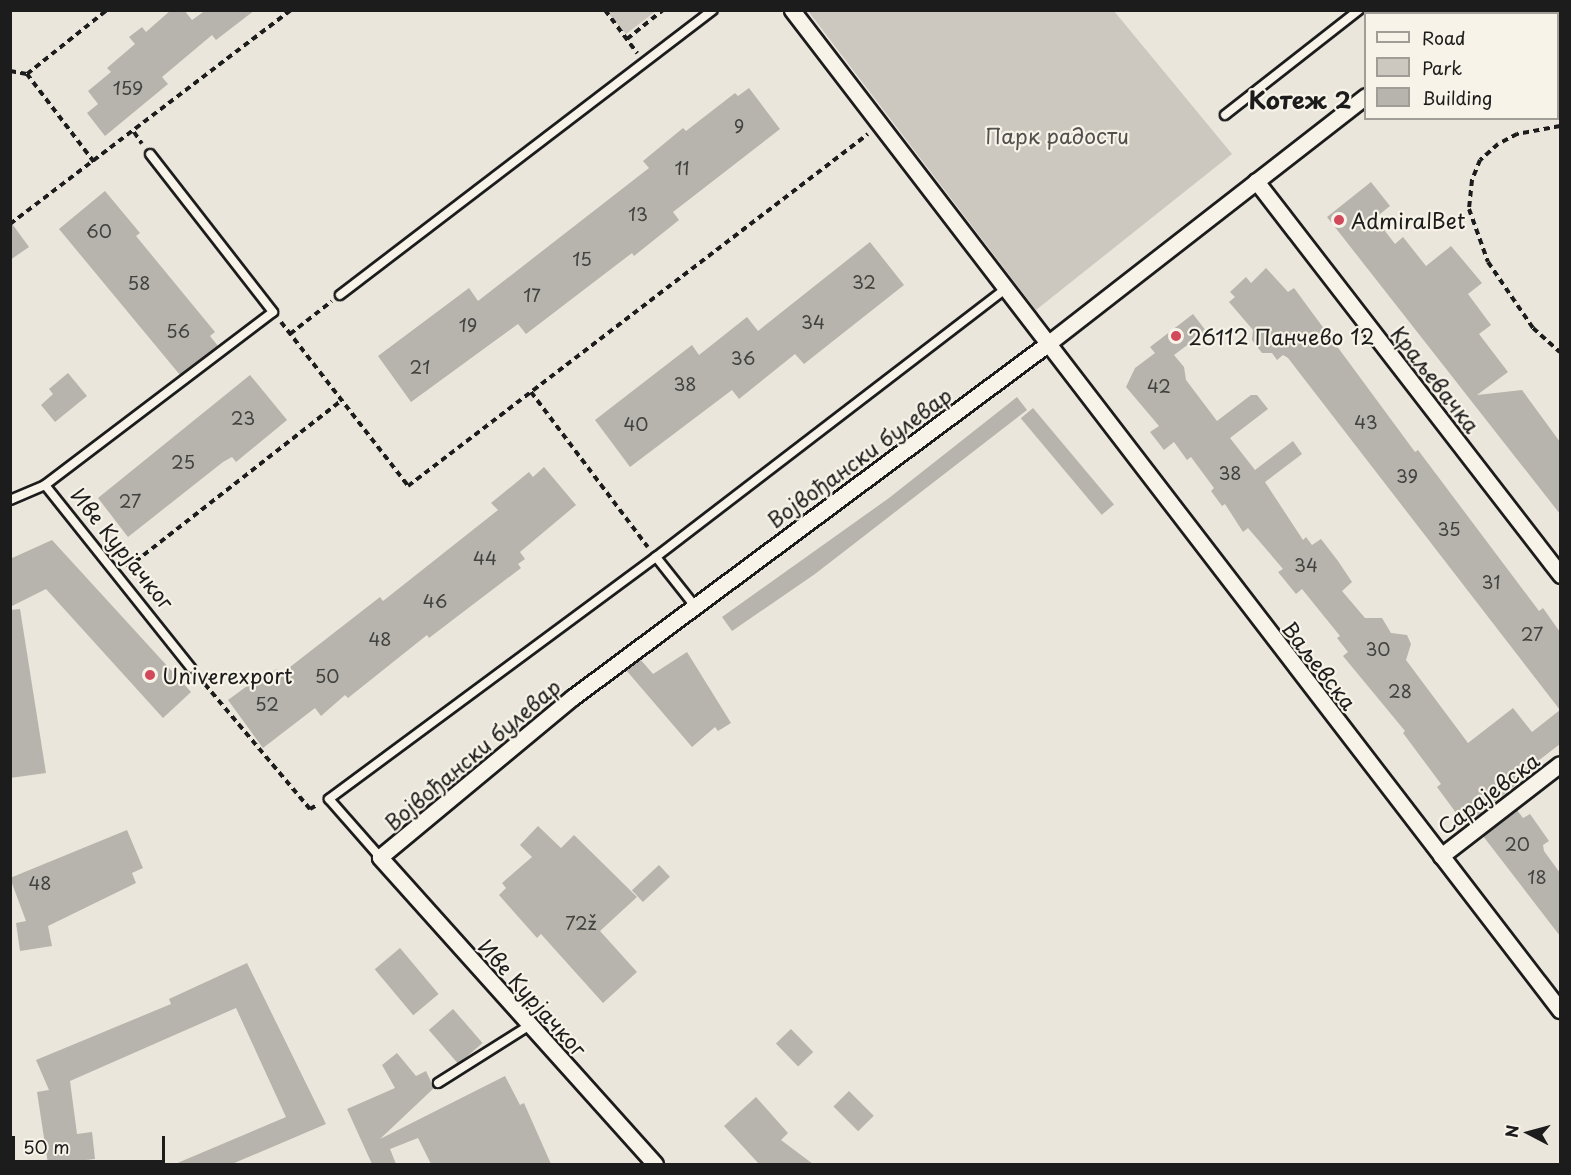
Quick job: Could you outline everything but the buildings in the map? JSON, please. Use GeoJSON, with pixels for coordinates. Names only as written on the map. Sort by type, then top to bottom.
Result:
{"type":"FeatureCollection","features":[{"type":"Feature","properties":{"kind":"street","name":"Ваљевска"},"geometry":{"type":"LineString","coordinates":[[792,10],[1046,345],[1560,1010]]}},
{"type":"Feature","properties":{"kind":"street","name":"Војвођански булевар"},"geometry":{"type":"LineString","coordinates":[[380,857],[573,697],[694,604],[1046,345],[1364,97]]}},
{"type":"Feature","properties":{"kind":"street","name":"Краљевачка"},"geometry":{"type":"LineString","coordinates":[[1256,181],[1560,575]]}},
{"type":"Feature","properties":{"kind":"street","name":"Сарајевска"},"geometry":{"type":"LineString","coordinates":[[1441,855],[1560,764]]}},
{"type":"Feature","properties":{"kind":"street","name":"Иве Курјачког"},"geometry":{"type":"LineString","coordinates":[[380,857],[530,1024],[649,1163]]}},
{"type":"Feature","properties":{"kind":"lane"},"geometry":{"type":"LineString","coordinates":[[340,295],[714,10]]}},
{"type":"Feature","properties":{"kind":"lane"},"geometry":{"type":"LineString","coordinates":[[1225,115],[1359,10]]}},
{"type":"Feature","properties":{"kind":"lane"},"geometry":{"type":"LineString","coordinates":[[45,485],[273,312],[150,154]]}},
{"type":"Feature","properties":{"kind":"lane"},"geometry":{"type":"LineString","coordinates":[[380,857],[328,799],[656,557],[1004,290]]}},
{"type":"Feature","properties":{"kind":"lane","name":"Иве Курјачког"},"geometry":{"type":"LineString","coordinates":[[10,500],[45,485],[191,668]]}},
{"type":"Feature","properties":{"kind":"lane"},"geometry":{"type":"LineString","coordinates":[[656,557],[694,604]]}},
{"type":"Feature","properties":{"kind":"lane"},"geometry":{"type":"LineString","coordinates":[[438,1083],[530,1024]]}},
{"type":"Feature","properties":{"kind":"path"},"geometry":{"type":"LineString","coordinates":[[27,74],[107,10]]}},
{"type":"Feature","properties":{"kind":"path"},"geometry":{"type":"LineString","coordinates":[[10,224],[291,10]]}},
{"type":"Feature","properties":{"kind":"path"},"geometry":{"type":"LineString","coordinates":[[605,10],[645,63]]}},
{"type":"Feature","properties":{"kind":"path"},"geometry":{"type":"LineString","coordinates":[[627,39],[663,10]]}},
{"type":"Feature","properties":{"kind":"path"},"geometry":{"type":"LineString","coordinates":[[10,71],[27,74],[94,162]]}},
{"type":"Feature","properties":{"kind":"path"},"geometry":{"type":"LineString","coordinates":[[273,312],[408,486],[879,125]]}},
{"type":"Feature","properties":{"kind":"path"},"geometry":{"type":"LineString","coordinates":[[1560,126],[1517,134],[1498,144],[1480,160],[1472,180],[1468,209],[1488,262],[1533,328],[1560,352]]}},
{"type":"Feature","properties":{"kind":"path"},"geometry":{"type":"LineString","coordinates":[[290,334],[340,295]]}},
{"type":"Feature","properties":{"kind":"path"},"geometry":{"type":"LineString","coordinates":[[531,392],[656,557]]}},
{"type":"Feature","properties":{"kind":"path"},"geometry":{"type":"LineString","coordinates":[[117,575],[341,401]]}},
{"type":"Feature","properties":{"kind":"path"},"geometry":{"type":"LineString","coordinates":[[191,668],[310,808],[328,799]]}},
{"type":"Feature","properties":{"kind":"green space"},"geometry":{"type":"Polygon","coordinates":[[[606,11],[656,11],[626,34],[606,11]]]}},
{"type":"Feature","properties":{"kind":"green space","name":"Парк радости"},"geometry":{"type":"Polygon","coordinates":[[[808,11],[1114,11],[1232,154],[1036,310],[808,11]]]}},
{"type":"Feature","properties":{"kind":"place","name":"AdmiralBet"},"geometry":{"type":"Point","coordinates":[1339,220]}},
{"type":"Feature","properties":{"kind":"place","name":"26112 Панчево 12"},"geometry":{"type":"Point","coordinates":[1176,336]}},
{"type":"Feature","properties":{"kind":"place","name":"Univerexport"},"geometry":{"type":"Point","coordinates":[150,675]}},
{"type":"Feature","properties":{"kind":"district","name":"Котеж 2"},"geometry":{"type":"Point","coordinates":[1300,100]}}]}
